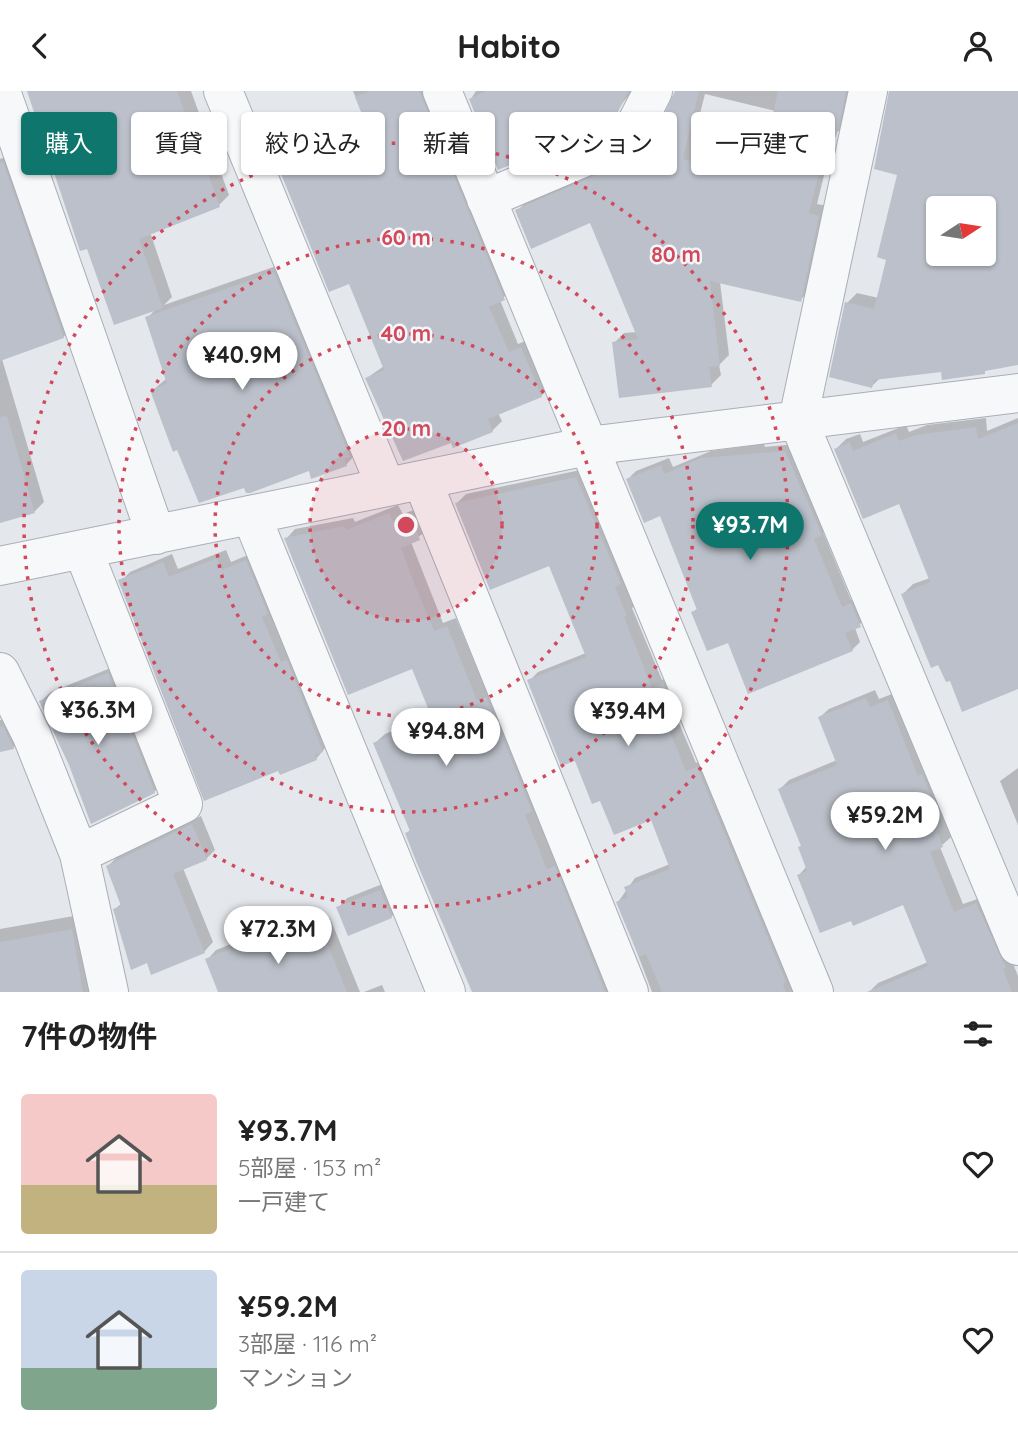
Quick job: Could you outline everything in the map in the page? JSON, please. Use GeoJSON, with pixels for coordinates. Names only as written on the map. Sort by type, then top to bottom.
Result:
{"type":"FeatureCollection","features":[{"type":"Feature","properties":{"kind":"street"},"geometry":{"type":"LineString","coordinates":[[1,91],[156,535]]}},
{"type":"Feature","properties":{"kind":"street"},"geometry":{"type":"LineString","coordinates":[[223,91],[404,484],[629,992]]}},
{"type":"Feature","properties":{"kind":"street"},"geometry":{"type":"LineString","coordinates":[[442,91],[814,992]]}},
{"type":"Feature","properties":{"kind":"street"},"geometry":{"type":"LineString","coordinates":[[486,199],[613,145],[634,128],[653,91]]}},
{"type":"Feature","properties":{"kind":"street"},"geometry":{"type":"LineString","coordinates":[[868,91],[799,420],[1018,946]]}},
{"type":"Feature","properties":{"kind":"street"},"geometry":{"type":"LineString","coordinates":[[0,566],[588,446],[1018,393]]}},
{"type":"Feature","properties":{"kind":"street"},"geometry":{"type":"LineString","coordinates":[[251,515],[446,992]]}},
{"type":"Feature","properties":{"kind":"street"},"geometry":{"type":"LineString","coordinates":[[79,854],[183,804],[83,550]]}},
{"type":"Feature","properties":{"kind":"street"},"geometry":{"type":"LineString","coordinates":[[0,672],[32,736],[79,854],[108,992]]}},
{"type":"Feature","properties":{"kind":"building"},"geometry":{"type":"Polygon","coordinates":[[[27,91],[177,91],[185,112],[131,112],[131,175],[208,175],[220,207],[139,239],[163,308],[114,325],[87,249],[80,251],[55,175],[117,175],[117,112],[34,112],[27,91]]]}},
{"type":"Feature","properties":{"kind":"building"},"geometry":{"type":"Polygon","coordinates":[[[370,91],[419,91],[428,112],[399,112],[399,175],[454,175],[505,300],[489,307],[509,352],[521,347],[542,397],[488,419],[493,432],[453,448],[451,443],[403,461],[365,378],[384,370],[349,284],[329,292],[282,175],[385,175],[385,112],[361,112],[355,97],[370,91]]]}},
{"type":"Feature","properties":{"kind":"building"},"geometry":{"type":"Polygon","coordinates":[[[486,91],[628,91],[618,112],[509,112],[509,165],[498,170],[495,163],[495,112],[474,112],[469,99],[486,91]]]}},
{"type":"Feature","properties":{"kind":"building"},"geometry":{"type":"Polygon","coordinates":[[[675,91],[699,91],[694,112],[691,112],[691,125],[683,159],[691,161],[691,175],[818,175],[809,213],[819,216],[801,302],[710,281],[720,366],[709,367],[712,387],[619,398],[612,342],[638,339],[590,223],[531,249],[515,210],[597,175],[677,175],[677,112],[665,112],[675,91]]]}},
{"type":"Feature","properties":{"kind":"building"},"geometry":{"type":"Polygon","coordinates":[[[778,91],[846,91],[836,137],[835,112],[773,112],[778,91]]]}},
{"type":"Feature","properties":{"kind":"building"},"geometry":{"type":"Polygon","coordinates":[[[889,91],[1018,91],[1018,365],[985,371],[985,374],[942,380],[941,372],[874,380],[872,388],[829,377],[845,302],[874,309],[886,260],[877,257],[897,175],[874,169],[889,91]]]}},
{"type":"Feature","properties":{"kind":"building"},"geometry":{"type":"Polygon","coordinates":[[[3,162],[64,338],[0,361],[0,163],[3,162]]]}},
{"type":"Feature","properties":{"kind":"building"},"geometry":{"type":"Polygon","coordinates":[[[274,272],[350,457],[344,459],[347,466],[311,479],[309,471],[250,493],[246,493],[244,488],[199,503],[177,450],[173,452],[150,390],[167,384],[145,317],[274,272]]]}},
{"type":"Feature","properties":{"kind":"building"},"geometry":{"type":"Polygon","coordinates":[[[7,416],[35,513],[0,523],[0,417],[7,416]]]}},
{"type":"Feature","properties":{"kind":"building"},"geometry":{"type":"Polygon","coordinates":[[[1018,423],[1018,689],[962,712],[950,681],[946,682],[938,665],[931,668],[901,594],[930,582],[899,504],[863,519],[834,449],[850,442],[853,451],[896,433],[899,441],[915,435],[976,427],[978,439],[1018,423]]]}},
{"type":"Feature","properties":{"kind":"building"},"geometry":{"type":"Polygon","coordinates":[[[785,451],[822,535],[814,539],[842,607],[851,603],[861,627],[845,633],[853,651],[748,694],[728,643],[707,651],[691,612],[697,610],[660,516],[644,523],[626,479],[661,465],[664,474],[701,458],[785,451]]]}},
{"type":"Feature","properties":{"kind":"building"},"geometry":{"type":"Polygon","coordinates":[[[576,477],[621,584],[615,587],[652,688],[663,683],[679,722],[668,727],[686,771],[697,767],[786,982],[783,984],[786,992],[662,992],[646,954],[639,957],[616,902],[628,897],[624,887],[670,869],[651,820],[614,835],[600,801],[592,804],[575,761],[561,766],[527,680],[586,657],[549,566],[490,590],[455,503],[576,477]]]}},
{"type":"Feature","properties":{"kind":"building"},"geometry":{"type":"Polygon","coordinates":[[[389,513],[393,522],[410,516],[420,540],[401,548],[414,583],[434,631],[447,626],[477,700],[486,697],[532,811],[525,815],[547,869],[555,866],[605,992],[472,992],[416,861],[405,833],[410,831],[373,743],[432,718],[412,669],[348,695],[284,538],[344,526],[346,530],[389,513]]]}},
{"type":"Feature","properties":{"kind":"building"},"geometry":{"type":"Polygon","coordinates":[[[217,558],[222,570],[246,560],[268,614],[262,617],[281,662],[287,660],[323,752],[315,755],[317,760],[280,775],[278,771],[204,801],[118,580],[163,562],[169,577],[217,558]]]}},
{"type":"Feature","properties":{"kind":"building"},"geometry":{"type":"Polygon","coordinates":[[[108,673],[155,793],[91,824],[69,765],[39,701],[108,673]]]}},
{"type":"Feature","properties":{"kind":"building"},"geometry":{"type":"Polygon","coordinates":[[[866,698],[870,707],[888,700],[918,776],[922,774],[938,815],[935,816],[941,829],[937,831],[943,847],[930,852],[954,912],[976,903],[1006,968],[1003,969],[1012,992],[867,992],[928,966],[903,905],[853,926],[851,921],[820,933],[797,875],[807,871],[798,847],[801,846],[778,789],[837,765],[818,717],[866,698]]]}},
{"type":"Feature","properties":{"kind":"building"},"geometry":{"type":"Polygon","coordinates":[[[3,726],[14,749],[0,752],[0,727],[3,726]]]}},
{"type":"Feature","properties":{"kind":"building"},"geometry":{"type":"Polygon","coordinates":[[[192,824],[207,860],[173,874],[205,953],[151,975],[147,963],[131,970],[113,909],[121,906],[106,866],[192,824]]]}},
{"type":"Feature","properties":{"kind":"building"},"geometry":{"type":"Polygon","coordinates":[[[380,890],[392,918],[348,936],[336,907],[380,890]]]}},
{"type":"Feature","properties":{"kind":"building"},"geometry":{"type":"Polygon","coordinates":[[[320,926],[347,992],[218,992],[205,959],[269,933],[273,945],[320,926]]]}},
{"type":"Feature","properties":{"kind":"building"},"geometry":{"type":"Polygon","coordinates":[[[72,929],[83,992],[0,992],[0,942],[72,929]]]}}]}
